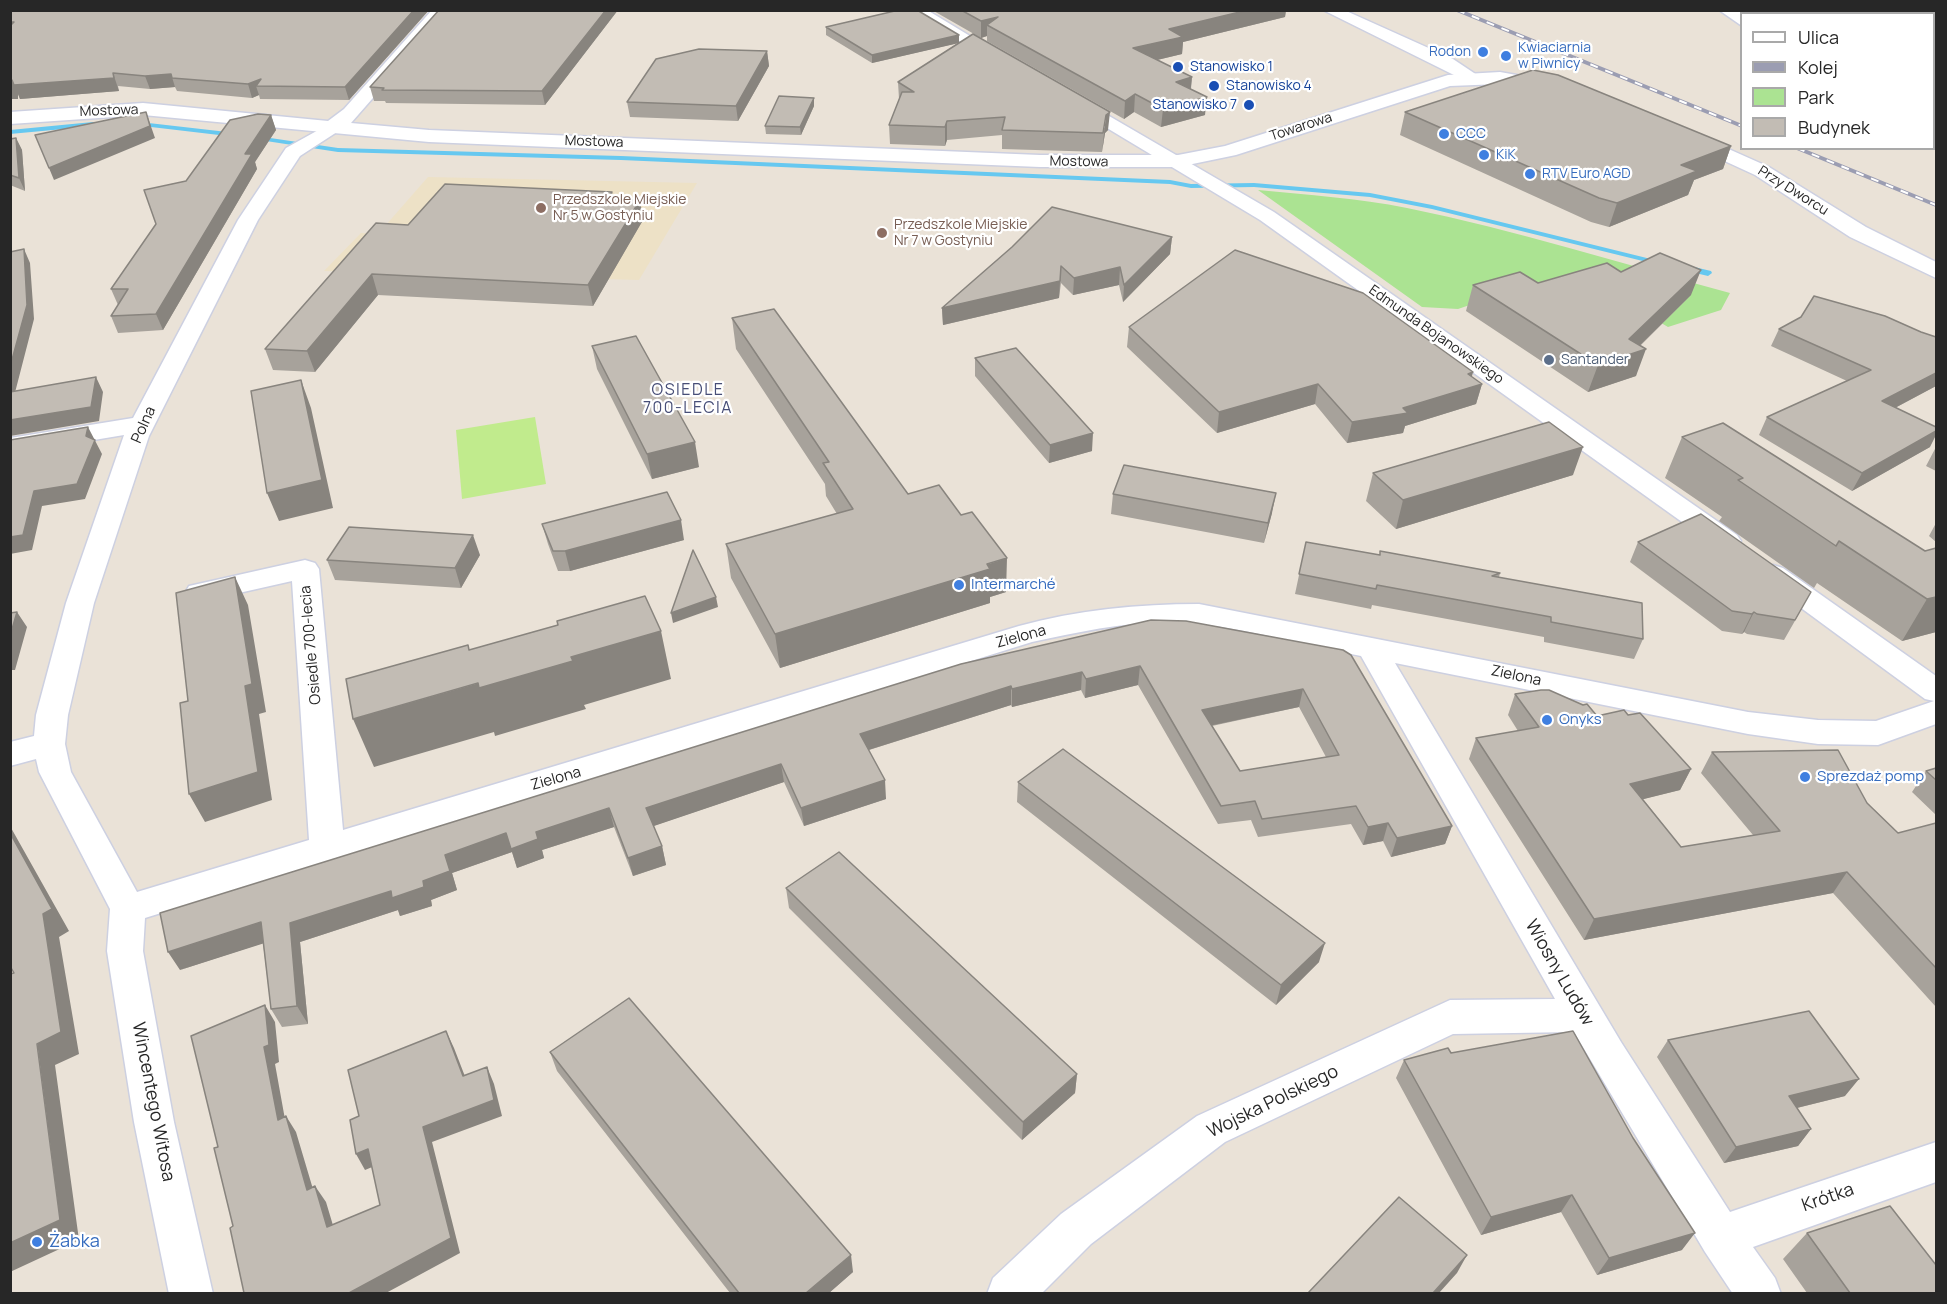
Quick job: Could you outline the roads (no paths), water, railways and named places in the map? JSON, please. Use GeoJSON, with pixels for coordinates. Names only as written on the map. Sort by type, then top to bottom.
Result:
{"type":"FeatureCollection","features":[{"type":"Feature","properties":{"kind":"street","name":"Polna"},"geometry":{"type":"LineString","coordinates":[[128,909],[55,772],[49,744],[52,715],[80,603],[136,436],[248,220],[293,152],[351,113],[442,10]]}},
{"type":"Feature","properties":{"kind":"street"},"geometry":{"type":"LineString","coordinates":[[915,10],[1017,69]]}},
{"type":"Feature","properties":{"kind":"street"},"geometry":{"type":"LineString","coordinates":[[1330,10],[1447,63],[1472,77],[1500,78],[1574,93]]}},
{"type":"Feature","properties":{"kind":"street"},"geometry":{"type":"LineString","coordinates":[[1726,10],[1740,20]]}},
{"type":"Feature","properties":{"kind":"street","name":"Towarowa"},"geometry":{"type":"LineString","coordinates":[[1178,161],[1229,151],[1422,87],[1472,77]]}},
{"type":"Feature","properties":{"kind":"street","name":"Edmunda Bojanowskiego"},"geometry":{"type":"LineString","coordinates":[[1058,92],[1205,177],[1267,216],[1936,691]]}},
{"type":"Feature","properties":{"kind":"street","name":"Mostowa"},"geometry":{"type":"LineString","coordinates":[[10,118],[143,109],[191,112],[326,131],[1040,161],[1178,161]]}},
{"type":"Feature","properties":{"kind":"street","name":"Przy Dworcu"},"geometry":{"type":"LineString","coordinates":[[1673,130],[1762,171],[1858,232],[1936,270]]}},
{"type":"Feature","properties":{"kind":"street"},"geometry":{"type":"LineString","coordinates":[[10,446],[143,424]]}},
{"type":"Feature","properties":{"kind":"street","name":"Osiedle 700-lecia"},"geometry":{"type":"LineString","coordinates":[[182,596],[305,569],[327,846]]}},
{"type":"Feature","properties":{"kind":"street","name":"Zielona"},"geometry":{"type":"LineString","coordinates":[[128,909],[327,846],[693,738],[1029,633],[1080,622],[1155,612],[1199,614],[1370,646],[1748,723],[1818,732],[1878,733],[1936,712]]}},
{"type":"Feature","properties":{"kind":"street","name":"Wiosny Ludów"},"geometry":{"type":"LineString","coordinates":[[1370,646],[1583,1015],[1720,1237],[1759,1293]]}},
{"type":"Feature","properties":{"kind":"street"},"geometry":{"type":"LineString","coordinates":[[10,754],[49,744]]}},
{"type":"Feature","properties":{"kind":"street","name":"Wincentego Witosa"},"geometry":{"type":"LineString","coordinates":[[128,909],[125,951],[154,1122],[188,1292]]}},
{"type":"Feature","properties":{"kind":"street","name":"Wojska Polskiego"},"geometry":{"type":"LineString","coordinates":[[1009,1293],[1076,1229],[1211,1130],[1450,1017],[1583,1015]]}},
{"type":"Feature","properties":{"kind":"street","name":"Krótka"},"geometry":{"type":"LineString","coordinates":[[1720,1237],[1936,1162]]}},
{"type":"Feature","properties":{"kind":"waterway"},"geometry":{"type":"LineString","coordinates":[[134,123],[236,135]]}},
{"type":"Feature","properties":{"kind":"waterway"},"geometry":{"type":"LineString","coordinates":[[10,132],[93,124]]}},
{"type":"Feature","properties":{"kind":"waterway"},"geometry":{"type":"LineString","coordinates":[[253,137],[338,150],[621,158],[1170,182],[1191,186],[1254,185],[1370,195],[1432,207],[1663,263]]}},
{"type":"Feature","properties":{"kind":"waterway"},"geometry":{"type":"LineString","coordinates":[[1686,268],[1708,273]]}},
{"type":"Feature","properties":{"kind":"railway"},"geometry":{"type":"LineString","coordinates":[[1457,10],[1740,125]]}},
{"type":"Feature","properties":{"kind":"railway"},"geometry":{"type":"LineString","coordinates":[[1802,150],[1936,205]]}},
{"type":"Feature","properties":{"kind":"place","name":"Rodon"},"geometry":{"type":"Point","coordinates":[1483,52]}},
{"type":"Feature","properties":{"kind":"place","name":"Kwiaciarnia w Piwnicy"},"geometry":{"type":"Point","coordinates":[1506,56]}},
{"type":"Feature","properties":{"kind":"place","name":"Stanowisko 1"},"geometry":{"type":"Point","coordinates":[1178,67]}},
{"type":"Feature","properties":{"kind":"place","name":"Stanowisko 4"},"geometry":{"type":"Point","coordinates":[1214,86]}},
{"type":"Feature","properties":{"kind":"place","name":"Stanowisko 7"},"geometry":{"type":"Point","coordinates":[1249,105]}},
{"type":"Feature","properties":{"kind":"place","name":"CCC"},"geometry":{"type":"Point","coordinates":[1444,134]}},
{"type":"Feature","properties":{"kind":"place","name":"KiK"},"geometry":{"type":"Point","coordinates":[1484,155]}},
{"type":"Feature","properties":{"kind":"place","name":"RTV Euro AGD"},"geometry":{"type":"Point","coordinates":[1530,174]}},
{"type":"Feature","properties":{"kind":"place","name":"Przedszkole Miejskie Nr 5 w Gostyniu"},"geometry":{"type":"Point","coordinates":[541,208]}},
{"type":"Feature","properties":{"kind":"place","name":"Przedszkole Miejskie Nr 7 w Gostyniu"},"geometry":{"type":"Point","coordinates":[882,233]}},
{"type":"Feature","properties":{"kind":"place","name":"Santander"},"geometry":{"type":"Point","coordinates":[1549,360]}},
{"type":"Feature","properties":{"kind":"place","name":"Intermarché"},"geometry":{"type":"Point","coordinates":[959,585]}},
{"type":"Feature","properties":{"kind":"place","name":"Onyks"},"geometry":{"type":"Point","coordinates":[1547,720]}},
{"type":"Feature","properties":{"kind":"place","name":"Sprezdaż pomp"},"geometry":{"type":"Point","coordinates":[1805,777]}},
{"type":"Feature","properties":{"kind":"place","name":"Żabka"},"geometry":{"type":"Point","coordinates":[37,1242]}},
{"type":"Feature","properties":{"kind":"district","name":"OSIEDLE 700-LECIA"},"geometry":{"type":"Point","coordinates":[688,400]}}]}
